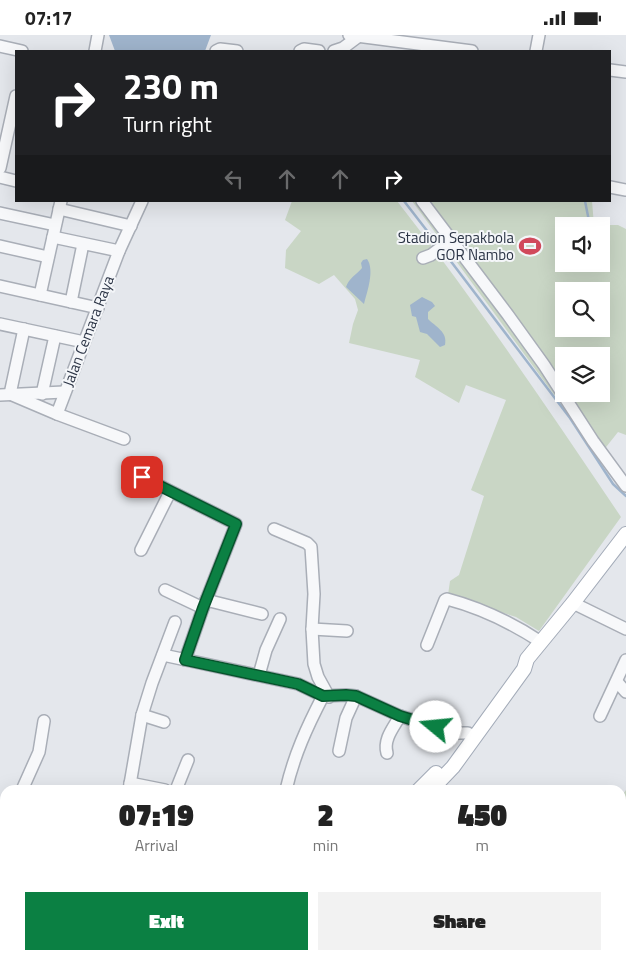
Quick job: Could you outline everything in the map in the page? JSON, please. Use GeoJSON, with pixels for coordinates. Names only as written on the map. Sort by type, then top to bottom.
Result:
{"type":"FeatureCollection","features":[{"type":"Feature","properties":{"kind":"main road"},"geometry":{"type":"LineString","coordinates":[[435,785],[524,669],[527,659],[626,534]]}},
{"type":"Feature","properties":{"kind":"main road"},"geometry":{"type":"LineString","coordinates":[[425,785],[450,764],[468,733],[518,663],[527,659]]}},
{"type":"Feature","properties":{"kind":"street"},"geometry":{"type":"LineString","coordinates":[[95,50],[98,35]]}},
{"type":"Feature","properties":{"kind":"street"},"geometry":{"type":"LineString","coordinates":[[536,50],[539,35]]}},
{"type":"Feature","properties":{"kind":"street"},"geometry":{"type":"LineString","coordinates":[[337,50],[343,48],[354,36],[464,50]]}},
{"type":"Feature","properties":{"kind":"street"},"geometry":{"type":"LineString","coordinates":[[0,46],[18,50]]}},
{"type":"Feature","properties":{"kind":"street"},"geometry":{"type":"LineString","coordinates":[[611,70],[626,72]]}},
{"type":"Feature","properties":{"kind":"street"},"geometry":{"type":"LineString","coordinates":[[0,167],[15,100]]}},
{"type":"Feature","properties":{"kind":"street"},"geometry":{"type":"LineString","coordinates":[[0,177],[15,181]]}},
{"type":"Feature","properties":{"kind":"street"},"geometry":{"type":"LineString","coordinates":[[611,187],[626,190]]}},
{"type":"Feature","properties":{"kind":"street","name":"Jalan Cemara Raya"},"geometry":{"type":"LineString","coordinates":[[57,414],[119,251],[142,202]]}},
{"type":"Feature","properties":{"kind":"street"},"geometry":{"type":"LineString","coordinates":[[422,202],[444,245],[544,365],[593,441],[626,485]]}},
{"type":"Feature","properties":{"kind":"street"},"geometry":{"type":"LineString","coordinates":[[40,295],[60,205],[131,226]]}},
{"type":"Feature","properties":{"kind":"street"},"geometry":{"type":"LineString","coordinates":[[0,213],[55,225]]}},
{"type":"Feature","properties":{"kind":"street"},"geometry":{"type":"LineString","coordinates":[[53,237],[119,251]]}},
{"type":"Feature","properties":{"kind":"street"},"geometry":{"type":"LineString","coordinates":[[71,302],[83,244]]}},
{"type":"Feature","properties":{"kind":"street"},"geometry":{"type":"LineString","coordinates":[[423,258],[444,245]]}},
{"type":"Feature","properties":{"kind":"street"},"geometry":{"type":"LineString","coordinates":[[0,246],[48,257]]}},
{"type":"Feature","properties":{"kind":"street"},"geometry":{"type":"LineString","coordinates":[[0,286],[98,308]]}},
{"type":"Feature","properties":{"kind":"street"},"geometry":{"type":"LineString","coordinates":[[0,324],[84,342]]}},
{"type":"Feature","properties":{"kind":"street"},"geometry":{"type":"LineString","coordinates":[[5,395],[24,329]]}},
{"type":"Feature","properties":{"kind":"street"},"geometry":{"type":"LineString","coordinates":[[42,394],[55,336]]}},
{"type":"Feature","properties":{"kind":"street"},"geometry":{"type":"LineString","coordinates":[[5,395],[64,392]]}},
{"type":"Feature","properties":{"kind":"street"},"geometry":{"type":"LineString","coordinates":[[5,395],[124,439]]}},
{"type":"Feature","properties":{"kind":"street"},"geometry":{"type":"LineString","coordinates":[[142,477],[236,524],[204,604],[185,660]]}},
{"type":"Feature","properties":{"kind":"street"},"geometry":{"type":"LineString","coordinates":[[141,550],[170,492]]}},
{"type":"Feature","properties":{"kind":"street"},"geometry":{"type":"LineString","coordinates":[[274,529],[307,543],[311,547],[314,594],[312,629],[314,663],[326,696]]}},
{"type":"Feature","properties":{"kind":"street"},"geometry":{"type":"LineString","coordinates":[[165,589],[204,604],[262,614]]}},
{"type":"Feature","properties":{"kind":"street"},"geometry":{"type":"LineString","coordinates":[[427,645],[447,599],[488,612],[509,622],[541,642]]}},
{"type":"Feature","properties":{"kind":"street"},"geometry":{"type":"LineString","coordinates":[[573,603],[626,629]]}},
{"type":"Feature","properties":{"kind":"street"},"geometry":{"type":"LineString","coordinates":[[259,675],[266,649],[280,619]]}},
{"type":"Feature","properties":{"kind":"street"},"geometry":{"type":"LineString","coordinates":[[130,785],[142,715],[175,622]]}},
{"type":"Feature","properties":{"kind":"street"},"geometry":{"type":"LineString","coordinates":[[312,629],[347,631]]}},
{"type":"Feature","properties":{"kind":"street"},"geometry":{"type":"LineString","coordinates":[[163,655],[298,684],[326,696],[356,696],[400,716],[454,733],[468,733]]}},
{"type":"Feature","properties":{"kind":"street"},"geometry":{"type":"LineString","coordinates":[[600,716],[626,660]]}},
{"type":"Feature","properties":{"kind":"street"},"geometry":{"type":"LineString","coordinates":[[617,682],[626,692]]}},
{"type":"Feature","properties":{"kind":"street"},"geometry":{"type":"LineString","coordinates":[[287,785],[292,764],[306,730],[326,696]]}},
{"type":"Feature","properties":{"kind":"street"},"geometry":{"type":"LineString","coordinates":[[340,751],[346,718],[356,696]]}},
{"type":"Feature","properties":{"kind":"street"},"geometry":{"type":"LineString","coordinates":[[142,715],[164,722]]}},
{"type":"Feature","properties":{"kind":"street"},"geometry":{"type":"LineString","coordinates":[[387,753],[385,746],[387,740],[400,716]]}},
{"type":"Feature","properties":{"kind":"street"},"geometry":{"type":"LineString","coordinates":[[24,785],[39,752],[44,721]]}},
{"type":"Feature","properties":{"kind":"street"},"geometry":{"type":"LineString","coordinates":[[178,785],[188,759]]}},
{"type":"Feature","properties":{"kind":"green space"},"geometry":{"type":"Polygon","coordinates":[[[292,202],[398,202],[427,239],[540,397],[621,517],[539,631],[516,617],[448,595],[450,581],[459,575],[484,496],[471,490],[506,400],[466,385],[459,403],[415,377],[420,360],[349,343],[358,310],[355,299],[334,275],[319,284],[285,268],[286,250],[301,231],[285,220],[292,202]]]}},
{"type":"Feature","properties":{"kind":"green space"},"geometry":{"type":"Polygon","coordinates":[[[413,202],[592,202],[593,217],[555,217],[555,272],[610,272],[610,225],[618,225],[626,229],[626,435],[618,432],[599,456],[559,402],[610,402],[610,347],[555,347],[555,396],[413,202]]]}},
{"type":"Feature","properties":{"kind":"water"},"geometry":{"type":"Polygon","coordinates":[[[109,35],[211,35],[205,50],[115,50],[109,35]]]}},
{"type":"Feature","properties":{"kind":"water"},"geometry":{"type":"Polygon","coordinates":[[[367,259],[370,275],[364,304],[346,287],[362,268],[361,263],[363,260],[367,259]]]}},
{"type":"Feature","properties":{"kind":"water"},"geometry":{"type":"Polygon","coordinates":[[[422,297],[432,302],[435,306],[428,312],[428,319],[443,333],[445,345],[440,347],[427,334],[420,332],[416,317],[412,316],[410,305],[422,297]]]}},
{"type":"Feature","properties":{"kind":"waterway"},"geometry":{"type":"LineString","coordinates":[[405,202],[438,245]]}},
{"type":"Feature","properties":{"kind":"waterway"},"geometry":{"type":"LineString","coordinates":[[585,202],[588,217]]}},
{"type":"Feature","properties":{"kind":"waterway"},"geometry":{"type":"LineString","coordinates":[[443,251],[570,418],[613,484],[626,496]]}},
{"type":"Feature","properties":{"kind":"place","name":"Stadion Sepakbola GOR Nambo"},"geometry":{"type":"Point","coordinates":[530,246]}},
{"type":"Feature","properties":{"kind":"route"},"geometry":{"type":"LineString","coordinates":[[142,477],[236,524],[189,645],[185,660],[298,684],[323,696],[356,696],[400,716],[436,727]]}}]}
